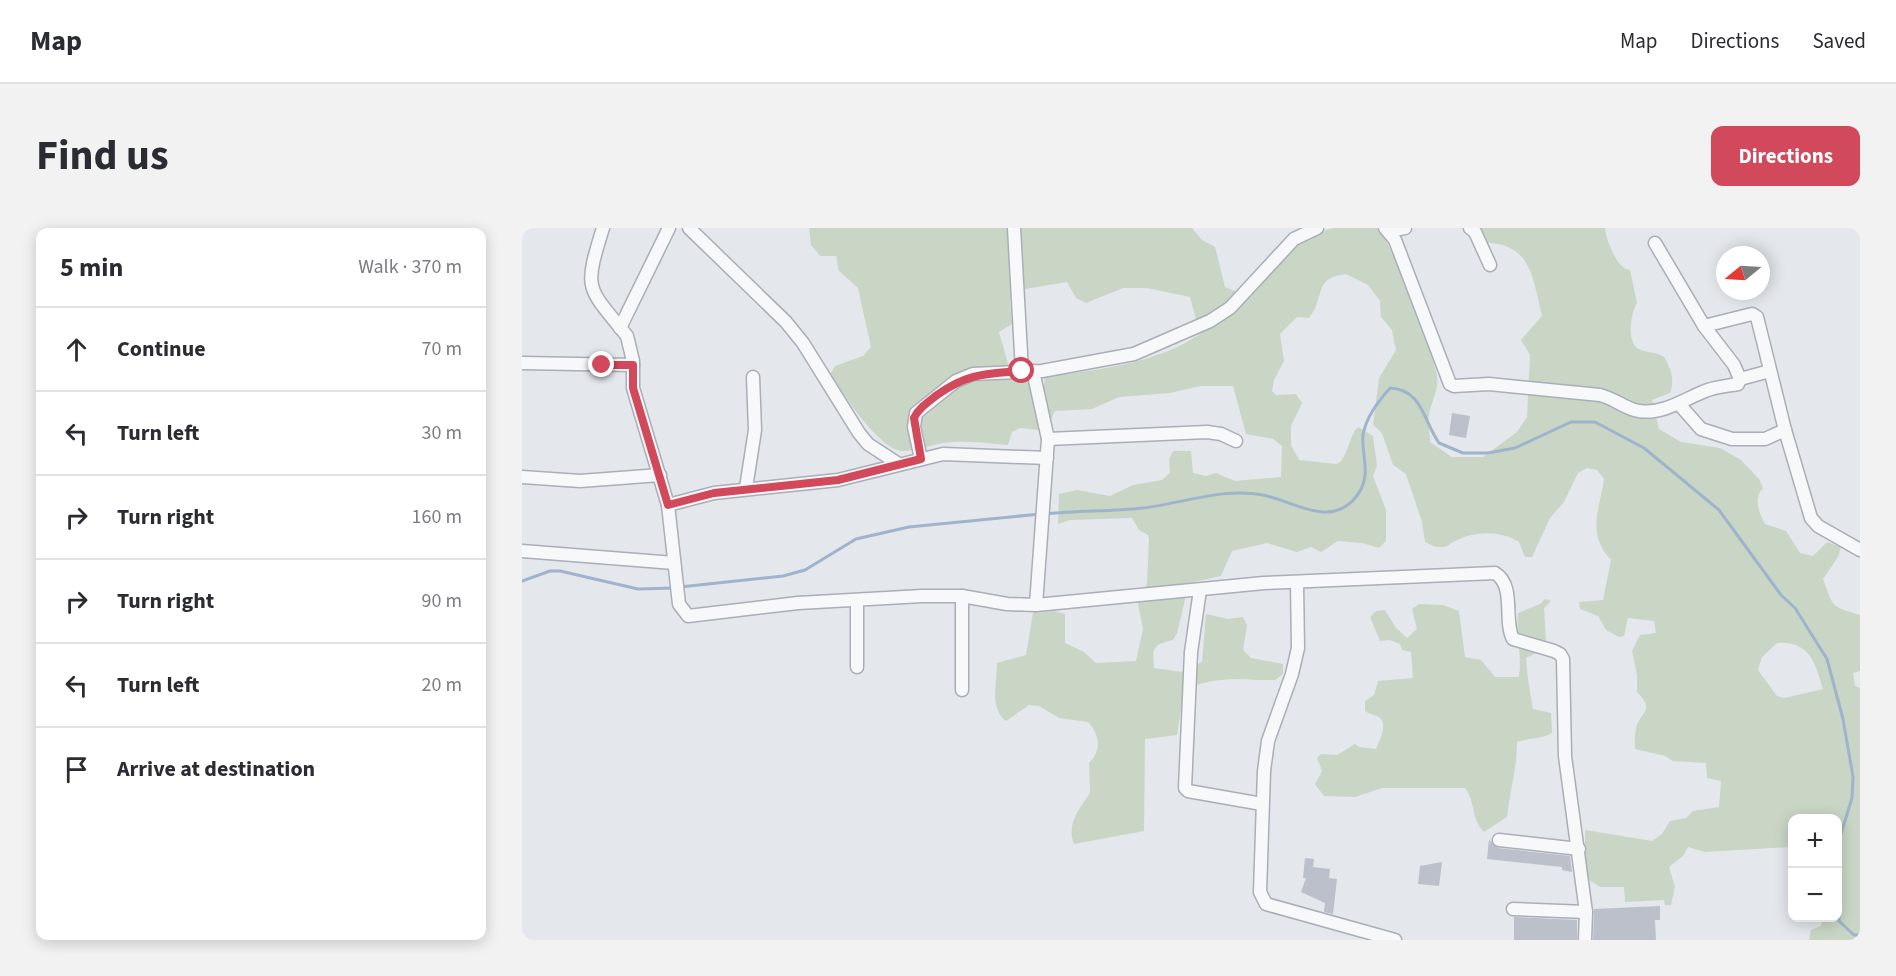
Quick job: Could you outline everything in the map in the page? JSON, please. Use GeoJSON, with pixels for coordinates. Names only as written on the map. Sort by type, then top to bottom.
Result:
{"type":"FeatureCollection","features":[{"type":"Feature","properties":{"kind":"street"},"geometry":{"type":"LineString","coordinates":[[603,228],[590,268],[592,290],[627,336],[633,365],[633,388],[668,505],[679,604],[688,616],[695,617],[735,609],[798,603],[962,596],[1007,604],[1036,605],[1297,583],[1495,573],[1501,577],[1506,591],[1509,633],[1513,639],[1554,651],[1563,659],[1565,756],[1586,912],[1585,940]]}},
{"type":"Feature","properties":{"kind":"street"},"geometry":{"type":"LineString","coordinates":[[620,328],[669,228]]}},
{"type":"Feature","properties":{"kind":"street"},"geometry":{"type":"LineString","coordinates":[[689,228],[786,322],[803,343],[859,433],[868,444],[897,464]]}},
{"type":"Feature","properties":{"kind":"street"},"geometry":{"type":"LineString","coordinates":[[1014,228],[1028,371],[1048,440],[1036,605]]}},
{"type":"Feature","properties":{"kind":"street"},"geometry":{"type":"LineString","coordinates":[[921,459],[914,418],[924,405],[956,381],[973,374],[1028,371],[1134,354],[1210,321],[1230,308],[1293,233],[1317,228]]}},
{"type":"Feature","properties":{"kind":"street"},"geometry":{"type":"LineString","coordinates":[[1405,228],[1387,229],[1410,278],[1450,384],[1454,386],[1489,384],[1600,394],[1635,411],[1646,412],[1679,404],[1708,390],[1738,384],[1740,379],[1770,371]]}},
{"type":"Feature","properties":{"kind":"street"},"geometry":{"type":"LineString","coordinates":[[1470,228],[1475,232],[1490,265]]}},
{"type":"Feature","properties":{"kind":"street"},"geometry":{"type":"LineString","coordinates":[[1656,243],[1704,326],[1734,365],[1740,379]]}},
{"type":"Feature","properties":{"kind":"street"},"geometry":{"type":"LineString","coordinates":[[1704,326],[1755,314],[1811,518],[1818,526],[1860,550]]}},
{"type":"Feature","properties":{"kind":"street"},"geometry":{"type":"LineString","coordinates":[[522,363],[633,365]]}},
{"type":"Feature","properties":{"kind":"street"},"geometry":{"type":"LineString","coordinates":[[746,488],[755,430],[753,377]]}},
{"type":"Feature","properties":{"kind":"street"},"geometry":{"type":"LineString","coordinates":[[1679,404],[1701,429],[1732,439],[1765,439],[1785,430]]}},
{"type":"Feature","properties":{"kind":"street"},"geometry":{"type":"LineString","coordinates":[[1048,440],[1208,432],[1221,434],[1236,441]]}},
{"type":"Feature","properties":{"kind":"street"},"geometry":{"type":"LineString","coordinates":[[668,505],[714,493],[746,488],[838,480],[943,454],[972,453],[1047,458]]}},
{"type":"Feature","properties":{"kind":"street"},"geometry":{"type":"LineString","coordinates":[[522,477],[580,481],[660,475]]}},
{"type":"Feature","properties":{"kind":"street"},"geometry":{"type":"LineString","coordinates":[[522,551],[674,563]]}},
{"type":"Feature","properties":{"kind":"street"},"geometry":{"type":"LineString","coordinates":[[1297,583],[1298,648],[1268,741],[1262,804],[1260,886],[1264,902],[1395,940]]}},
{"type":"Feature","properties":{"kind":"street"},"geometry":{"type":"LineString","coordinates":[[1200,590],[1191,652],[1185,788],[1188,791],[1262,804]]}},
{"type":"Feature","properties":{"kind":"street"},"geometry":{"type":"LineString","coordinates":[[962,596],[962,690]]}},
{"type":"Feature","properties":{"kind":"street"},"geometry":{"type":"LineString","coordinates":[[857,602],[857,667]]}},
{"type":"Feature","properties":{"kind":"street"},"geometry":{"type":"LineString","coordinates":[[1499,840],[1579,849]]}},
{"type":"Feature","properties":{"kind":"street"},"geometry":{"type":"LineString","coordinates":[[1513,909],[1586,912]]}},
{"type":"Feature","properties":{"kind":"green space"},"geometry":{"type":"Polygon","coordinates":[[[809,228],[1192,228],[1202,240],[1215,247],[1225,287],[1250,298],[1285,254],[1308,238],[1334,228],[1376,228],[1383,235],[1401,272],[1437,375],[1436,389],[1429,414],[1430,442],[1452,457],[1483,457],[1517,432],[1527,417],[1530,355],[1521,340],[1542,316],[1535,284],[1525,261],[1507,247],[1493,243],[1474,242],[1474,228],[1605,228],[1610,246],[1617,259],[1621,265],[1630,270],[1637,303],[1631,322],[1633,343],[1641,350],[1664,357],[1672,374],[1670,393],[1652,400],[1659,429],[1681,442],[1720,448],[1741,460],[1759,479],[1763,488],[1758,501],[1765,524],[1786,531],[1800,553],[1813,556],[1827,542],[1841,547],[1838,557],[1823,579],[1834,604],[1843,610],[1860,615],[1860,671],[1853,673],[1855,686],[1860,688],[1860,940],[1809,940],[1811,930],[1821,926],[1822,922],[1842,922],[1842,814],[1788,814],[1788,847],[1705,852],[1688,847],[1683,856],[1669,867],[1675,887],[1671,905],[1665,905],[1664,900],[1625,902],[1624,887],[1600,887],[1588,879],[1585,863],[1585,830],[1652,841],[1662,834],[1670,821],[1686,818],[1693,811],[1719,807],[1721,781],[1707,778],[1706,763],[1673,761],[1665,756],[1635,749],[1636,729],[1646,704],[1637,692],[1637,675],[1632,651],[1640,635],[1656,633],[1654,621],[1628,618],[1624,636],[1619,637],[1606,630],[1598,616],[1580,609],[1579,602],[1603,600],[1611,560],[1603,550],[1597,531],[1604,479],[1597,470],[1587,468],[1578,473],[1564,502],[1550,518],[1532,557],[1525,557],[1519,542],[1504,535],[1487,533],[1471,535],[1445,547],[1436,547],[1425,542],[1422,522],[1406,474],[1393,465],[1382,433],[1373,425],[1379,378],[1396,350],[1392,330],[1381,317],[1380,301],[1368,285],[1346,274],[1335,276],[1324,284],[1309,318],[1297,317],[1280,334],[1284,361],[1274,380],[1272,391],[1276,395],[1296,394],[1302,403],[1291,426],[1291,445],[1299,460],[1337,464],[1344,458],[1358,427],[1373,436],[1377,466],[1373,476],[1386,510],[1386,541],[1379,548],[1362,543],[1338,541],[1321,552],[1311,547],[1297,552],[1267,543],[1232,551],[1221,576],[1189,583],[1177,633],[1173,640],[1155,648],[1154,668],[1182,672],[1202,662],[1206,614],[1228,619],[1243,617],[1247,625],[1243,650],[1251,658],[1283,664],[1283,674],[1275,680],[1219,680],[1184,689],[1177,735],[1145,739],[1144,831],[1074,844],[1073,824],[1078,811],[1090,793],[1089,763],[1098,748],[1095,732],[1088,722],[1059,718],[1039,706],[1029,705],[1006,721],[997,709],[995,687],[997,663],[1026,655],[1033,613],[1054,611],[1065,614],[1065,643],[1084,652],[1096,663],[1136,661],[1143,629],[1138,604],[1147,583],[1149,539],[1148,535],[1139,530],[1132,518],[1070,520],[1058,524],[1059,494],[1077,490],[1110,496],[1133,485],[1162,480],[1170,473],[1169,459],[1173,451],[1191,451],[1193,473],[1206,476],[1216,473],[1235,481],[1281,477],[1282,446],[1273,439],[1246,434],[1233,386],[1200,386],[1170,393],[1119,397],[1092,409],[1055,411],[1050,421],[1038,430],[1020,428],[1012,432],[1008,445],[959,442],[906,451],[892,448],[862,418],[831,373],[835,366],[863,356],[871,347],[858,288],[839,271],[836,256],[820,256],[811,245],[809,228]],[[1067,282],[1025,289],[1012,286],[1010,301],[1012,324],[999,332],[1012,378],[1044,385],[1045,377],[1145,359],[1183,344],[1200,334],[1190,297],[1147,288],[1123,288],[1086,303],[1076,298],[1067,282]],[[1777,643],[1762,657],[1758,670],[1777,696],[1784,698],[1823,689],[1814,662],[1804,650],[1788,643],[1777,643]]]}},
{"type":"Feature","properties":{"kind":"green space"},"geometry":{"type":"Polygon","coordinates":[[[1545,599],[1551,601],[1544,608],[1546,643],[1536,653],[1526,658],[1533,709],[1551,713],[1552,733],[1517,742],[1507,817],[1484,832],[1477,822],[1471,799],[1465,788],[1382,788],[1355,797],[1324,796],[1315,784],[1322,771],[1317,758],[1321,754],[1337,755],[1355,744],[1359,747],[1376,749],[1383,725],[1380,718],[1365,711],[1365,701],[1374,695],[1378,681],[1413,678],[1411,652],[1402,650],[1400,644],[1390,640],[1380,641],[1370,617],[1376,611],[1385,610],[1396,628],[1407,638],[1417,629],[1412,609],[1419,604],[1443,605],[1459,611],[1465,657],[1481,660],[1495,677],[1519,677],[1518,613],[1540,604],[1545,599]]]}},
{"type":"Feature","properties":{"kind":"building"},"geometry":{"type":"Polygon","coordinates":[[[1452,413],[1470,416],[1466,438],[1449,435],[1452,413]]]}},
{"type":"Feature","properties":{"kind":"building"},"geometry":{"type":"Polygon","coordinates":[[[1489,840],[1498,848],[1570,856],[1572,872],[1562,870],[1562,867],[1487,859],[1489,840]]]}},
{"type":"Feature","properties":{"kind":"building"},"geometry":{"type":"Polygon","coordinates":[[[1305,858],[1314,859],[1313,867],[1330,869],[1329,878],[1337,879],[1333,914],[1324,912],[1325,903],[1301,892],[1306,878],[1303,878],[1305,858]]]}},
{"type":"Feature","properties":{"kind":"building"},"geometry":{"type":"Polygon","coordinates":[[[1442,862],[1439,886],[1418,884],[1420,866],[1442,862]]]}},
{"type":"Feature","properties":{"kind":"building"},"geometry":{"type":"Polygon","coordinates":[[[1660,906],[1660,920],[1655,920],[1656,940],[1593,940],[1594,909],[1660,906]]]}},
{"type":"Feature","properties":{"kind":"building"},"geometry":{"type":"Polygon","coordinates":[[[1514,917],[1577,920],[1577,940],[1514,940],[1514,917]]]}},
{"type":"Feature","properties":{"kind":"waterway"},"geometry":{"type":"LineString","coordinates":[[1046,514],[1142,508],[1232,493],[1263,495],[1311,510],[1335,511],[1346,506],[1361,489],[1365,473],[1363,443],[1365,428],[1373,410],[1390,388],[1401,390],[1416,400],[1439,443],[1463,453],[1488,453],[1515,448],[1571,422],[1595,422],[1644,448],[1719,510],[1781,595],[1795,608],[1827,659],[1843,719],[1853,777],[1852,798],[1840,837],[1839,921],[1854,935],[1860,935]]}},
{"type":"Feature","properties":{"kind":"waterway"},"geometry":{"type":"LineString","coordinates":[[680,587],[783,576],[805,570],[856,539],[909,527],[1040,514]]}},
{"type":"Feature","properties":{"kind":"waterway"},"geometry":{"type":"LineString","coordinates":[[522,581],[550,571],[560,571],[638,589],[674,588]]}},
{"type":"Feature","properties":{"kind":"route"},"geometry":{"type":"LineString","coordinates":[[602,365],[633,365],[633,388],[668,505],[714,493],[838,480],[921,459],[914,418],[924,405],[956,381],[973,374],[1022,371]]}}]}
